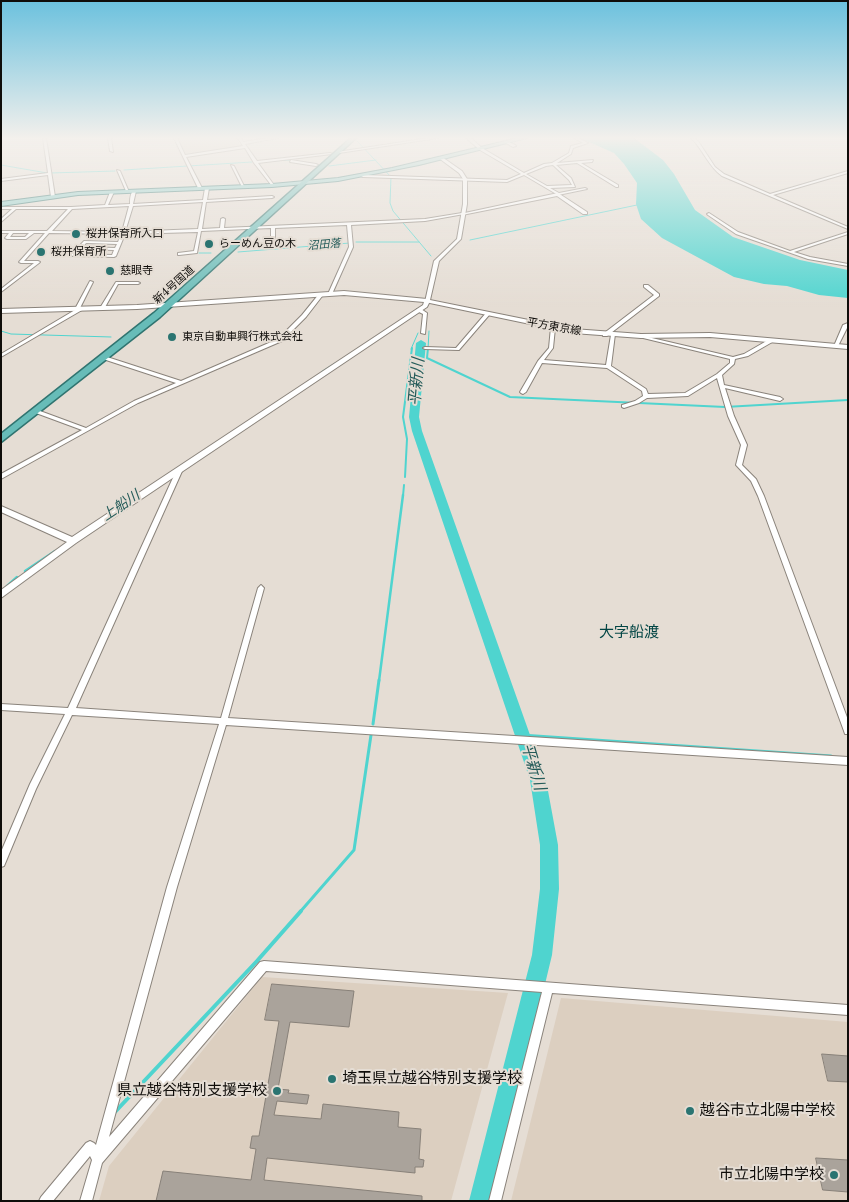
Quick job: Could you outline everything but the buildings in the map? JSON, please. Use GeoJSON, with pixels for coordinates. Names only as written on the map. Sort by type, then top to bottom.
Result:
{"type":"FeatureCollection","features":[{"type":"Feature","properties":{"kind":"highway","name":"新4号国道"},"geometry":{"type":"LineString","coordinates":[[1,430],[158,305],[285,194]]}},
{"type":"Feature","properties":{"kind":"highway","name":"新4号国道"},"geometry":{"type":"LineString","coordinates":[[1,439],[38,412],[169,305],[292,194]]}},
{"type":"Feature","properties":{"kind":"main road"},"geometry":{"type":"LineString","coordinates":[[1,206],[53,197],[87,194]]}},
{"type":"Feature","properties":{"kind":"street"},"geometry":{"type":"LineString","coordinates":[[106,206],[111,194]]}},
{"type":"Feature","properties":{"kind":"street"},"geometry":{"type":"LineString","coordinates":[[119,242],[85,242],[73,256],[114,256],[122,234],[131,205],[131,194]]}},
{"type":"Feature","properties":{"kind":"street"},"geometry":{"type":"LineString","coordinates":[[179,254],[196,252],[205,194]]}},
{"type":"Feature","properties":{"kind":"street"},"geometry":{"type":"LineString","coordinates":[[1,595],[70,540],[180,470],[419,310],[427,301],[437,261],[458,240],[464,194]]}},
{"type":"Feature","properties":{"kind":"street"},"geometry":{"type":"LineString","coordinates":[[1,232],[122,234],[402,221],[462,214],[558,194]]}},
{"type":"Feature","properties":{"kind":"street"},"geometry":{"type":"LineString","coordinates":[[558,194],[585,213]]}},
{"type":"Feature","properties":{"kind":"street"},"geometry":{"type":"LineString","coordinates":[[770,195],[848,228]]}},
{"type":"Feature","properties":{"kind":"street"},"geometry":{"type":"LineString","coordinates":[[1,206],[15,208],[71,208],[272,197]]}},
{"type":"Feature","properties":{"kind":"street"},"geometry":{"type":"LineString","coordinates":[[1,222],[15,208]]}},
{"type":"Feature","properties":{"kind":"street"},"geometry":{"type":"LineString","coordinates":[[1,291],[38,262],[21,262],[71,208]]}},
{"type":"Feature","properties":{"kind":"street"},"geometry":{"type":"LineString","coordinates":[[709,214],[738,233],[809,258],[848,265]]}},
{"type":"Feature","properties":{"kind":"street"},"geometry":{"type":"LineString","coordinates":[[222,230],[223,219]]}},
{"type":"Feature","properties":{"kind":"street"},"geometry":{"type":"LineString","coordinates":[[330,294],[351,247],[349,224]]}},
{"type":"Feature","properties":{"kind":"street"},"geometry":{"type":"LineString","coordinates":[[273,227],[273,247]]}},
{"type":"Feature","properties":{"kind":"street"},"geometry":{"type":"LineString","coordinates":[[12,232],[7,238],[26,238],[32,233]]}},
{"type":"Feature","properties":{"kind":"street"},"geometry":{"type":"LineString","coordinates":[[790,252],[848,233]]}},
{"type":"Feature","properties":{"kind":"street"},"geometry":{"type":"LineString","coordinates":[[79,248],[116,250]]}},
{"type":"Feature","properties":{"kind":"street"},"geometry":{"type":"LineString","coordinates":[[1,356],[78,309],[91,282]]}},
{"type":"Feature","properties":{"kind":"street"},"geometry":{"type":"LineString","coordinates":[[102,308],[117,283],[138,283]]}},
{"type":"Feature","properties":{"kind":"street"},"geometry":{"type":"LineString","coordinates":[[605,335],[657,295],[646,286]]}},
{"type":"Feature","properties":{"kind":"street","name":"平方東京線"},"geometry":{"type":"LineString","coordinates":[[1,311],[169,305],[330,294],[362,294],[427,301],[553,328],[613,336],[710,336],[848,347]]}},
{"type":"Feature","properties":{"kind":"street"},"geometry":{"type":"LineString","coordinates":[[1,477],[136,402],[280,340],[304,316],[321,295]]}},
{"type":"Feature","properties":{"kind":"street"},"geometry":{"type":"LineString","coordinates":[[419,310],[424,312],[424,333]]}},
{"type":"Feature","properties":{"kind":"street"},"geometry":{"type":"LineString","coordinates":[[425,348],[457,349],[488,314]]}},
{"type":"Feature","properties":{"kind":"street"},"geometry":{"type":"LineString","coordinates":[[836,346],[845,325],[848,324]]}},
{"type":"Feature","properties":{"kind":"street"},"geometry":{"type":"LineString","coordinates":[[523,392],[540,361],[551,348],[553,328]]}},
{"type":"Feature","properties":{"kind":"street"},"geometry":{"type":"LineString","coordinates":[[608,367],[613,336]]}},
{"type":"Feature","properties":{"kind":"street"},"geometry":{"type":"LineString","coordinates":[[641,336],[734,358],[746,355],[772,340]]}},
{"type":"Feature","properties":{"kind":"street"},"geometry":{"type":"LineString","coordinates":[[105,358],[182,383]]}},
{"type":"Feature","properties":{"kind":"street"},"geometry":{"type":"LineString","coordinates":[[624,406],[646,396],[686,395],[720,376],[734,358]]}},
{"type":"Feature","properties":{"kind":"street"},"geometry":{"type":"LineString","coordinates":[[540,361],[608,367],[643,388],[646,396]]}},
{"type":"Feature","properties":{"kind":"street"},"geometry":{"type":"LineString","coordinates":[[720,376],[731,416],[744,445],[739,465],[754,480],[761,496],[848,731]]}},
{"type":"Feature","properties":{"kind":"street"},"geometry":{"type":"LineString","coordinates":[[723,386],[780,399]]}},
{"type":"Feature","properties":{"kind":"street"},"geometry":{"type":"LineString","coordinates":[[38,412],[87,430]]}},
{"type":"Feature","properties":{"kind":"street"},"geometry":{"type":"LineString","coordinates":[[1,863],[33,787],[70,712],[180,470]]}},
{"type":"Feature","properties":{"kind":"street"},"geometry":{"type":"LineString","coordinates":[[1,509],[70,540]]}},
{"type":"Feature","properties":{"kind":"street"},"geometry":{"type":"LineString","coordinates":[[86,1201],[114,1093],[172,887],[224,720],[261,588]]}},
{"type":"Feature","properties":{"kind":"street"},"geometry":{"type":"LineString","coordinates":[[1,707],[848,761]]}},
{"type":"Feature","properties":{"kind":"street"},"geometry":{"type":"LineString","coordinates":[[98,1159],[264,966],[848,1010]]}},
{"type":"Feature","properties":{"kind":"street"},"geometry":{"type":"LineString","coordinates":[[495,1201],[548,988]]}},
{"type":"Feature","properties":{"kind":"street"},"geometry":{"type":"LineString","coordinates":[[45,1201],[90,1147],[98,1159]]}},
{"type":"Feature","properties":{"kind":"shaded area","name":"埼玉県立越谷特別支援学校"},"geometry":{"type":"Polygon","coordinates":[[[262,977],[508,993],[451,1201],[99,1201],[109,1166],[262,977]]]}},
{"type":"Feature","properties":{"kind":"shaded area","name":"越谷市立北陽中学校"},"geometry":{"type":"Polygon","coordinates":[[[561,998],[848,1022],[848,1201],[511,1201],[561,998]]]}},
{"type":"Feature","properties":{"kind":"water"},"geometry":{"type":"Polygon","coordinates":[[[636,194],[686,194],[695,210],[733,237],[800,260],[848,270],[848,298],[819,295],[787,286],[764,284],[734,277],[662,238],[641,219],[636,204],[636,194]]]}},
{"type":"Feature","properties":{"kind":"waterway","name":"平新川"},"geometry":{"type":"LineString","coordinates":[[390,194],[390,203],[393,211],[431,256]]}},
{"type":"Feature","properties":{"kind":"waterway","name":"上船川"},"geometry":{"type":"LineString","coordinates":[[470,240],[637,205]]}},
{"type":"Feature","properties":{"kind":"waterway","name":"沼田落"},"geometry":{"type":"LineString","coordinates":[[356,242],[419,242]]}},
{"type":"Feature","properties":{"kind":"waterway","name":"沼田落"},"geometry":{"type":"LineString","coordinates":[[238,252],[350,243]]}},
{"type":"Feature","properties":{"kind":"waterway","name":"沼田落"},"geometry":{"type":"LineString","coordinates":[[199,253],[211,253]]}},
{"type":"Feature","properties":{"kind":"waterway"},"geometry":{"type":"LineString","coordinates":[[1,331],[11,334],[111,337]]}},
{"type":"Feature","properties":{"kind":"waterway"},"geometry":{"type":"LineString","coordinates":[[428,349],[429,331]]}},
{"type":"Feature","properties":{"kind":"waterway"},"geometry":{"type":"LineString","coordinates":[[411,349],[418,333]]}},
{"type":"Feature","properties":{"kind":"waterway","name":"平新川"},"geometry":{"type":"LineString","coordinates":[[421,343],[414,417],[417,431],[538,780],[547,823],[549,845],[548,911],[542,955],[481,1201]]}},
{"type":"Feature","properties":{"kind":"waterway"},"geometry":{"type":"LineString","coordinates":[[405,477],[407,439],[403,417],[412,348]]}},
{"type":"Feature","properties":{"kind":"waterway"},"geometry":{"type":"LineString","coordinates":[[428,348],[427,358],[510,397],[725,407],[848,400]]}},
{"type":"Feature","properties":{"kind":"waterway","name":"上船川"},"geometry":{"type":"LineString","coordinates":[[322,372],[336,363]]}},
{"type":"Feature","properties":{"kind":"waterway"},"geometry":{"type":"LineString","coordinates":[[403,496],[404,485]]}},
{"type":"Feature","properties":{"kind":"waterway"},"geometry":{"type":"LineString","coordinates":[[379,681],[403,495]]}},
{"type":"Feature","properties":{"kind":"waterway","name":"上船川"},"geometry":{"type":"LineString","coordinates":[[25,571],[55,551]]}},
{"type":"Feature","properties":{"kind":"waterway","name":"上船川"},"geometry":{"type":"LineString","coordinates":[[7,586],[17,577]]}},
{"type":"Feature","properties":{"kind":"waterway"},"geometry":{"type":"LineString","coordinates":[[373,724],[379,680]]}},
{"type":"Feature","properties":{"kind":"waterway"},"geometry":{"type":"LineString","coordinates":[[300,912],[354,850],[371,735]]}},
{"type":"Feature","properties":{"kind":"waterway"},"geometry":{"type":"LineString","coordinates":[[521,735],[831,756]]}},
{"type":"Feature","properties":{"kind":"waterway"},"geometry":{"type":"LineString","coordinates":[[115,1112],[257,961],[301,911]]}},
{"type":"Feature","properties":{"kind":"place","name":"桜井保育所入口"},"geometry":{"type":"Point","coordinates":[76,234]}},
{"type":"Feature","properties":{"kind":"place","name":"らーめん豆の木"},"geometry":{"type":"Point","coordinates":[209,244]}},
{"type":"Feature","properties":{"kind":"place","name":"桜井保育所"},"geometry":{"type":"Point","coordinates":[41,252]}},
{"type":"Feature","properties":{"kind":"place","name":"慈眼寺"},"geometry":{"type":"Point","coordinates":[110,271]}},
{"type":"Feature","properties":{"kind":"place","name":"東京自動車興行株式会社"},"geometry":{"type":"Point","coordinates":[172,337]}},
{"type":"Feature","properties":{"kind":"place","name":"埼玉県立越谷特別支援学校"},"geometry":{"type":"Point","coordinates":[332,1079]}},
{"type":"Feature","properties":{"kind":"place","name":"県立越谷特別支援学校"},"geometry":{"type":"Point","coordinates":[277,1091]}},
{"type":"Feature","properties":{"kind":"place","name":"越谷市立北陽中学校"},"geometry":{"type":"Point","coordinates":[690,1111]}},
{"type":"Feature","properties":{"kind":"place","name":"市立北陽中学校"},"geometry":{"type":"Point","coordinates":[834,1175]}},
{"type":"Feature","properties":{"kind":"district","name":"大字船渡"},"geometry":{"type":"Point","coordinates":[629,633]}}]}
